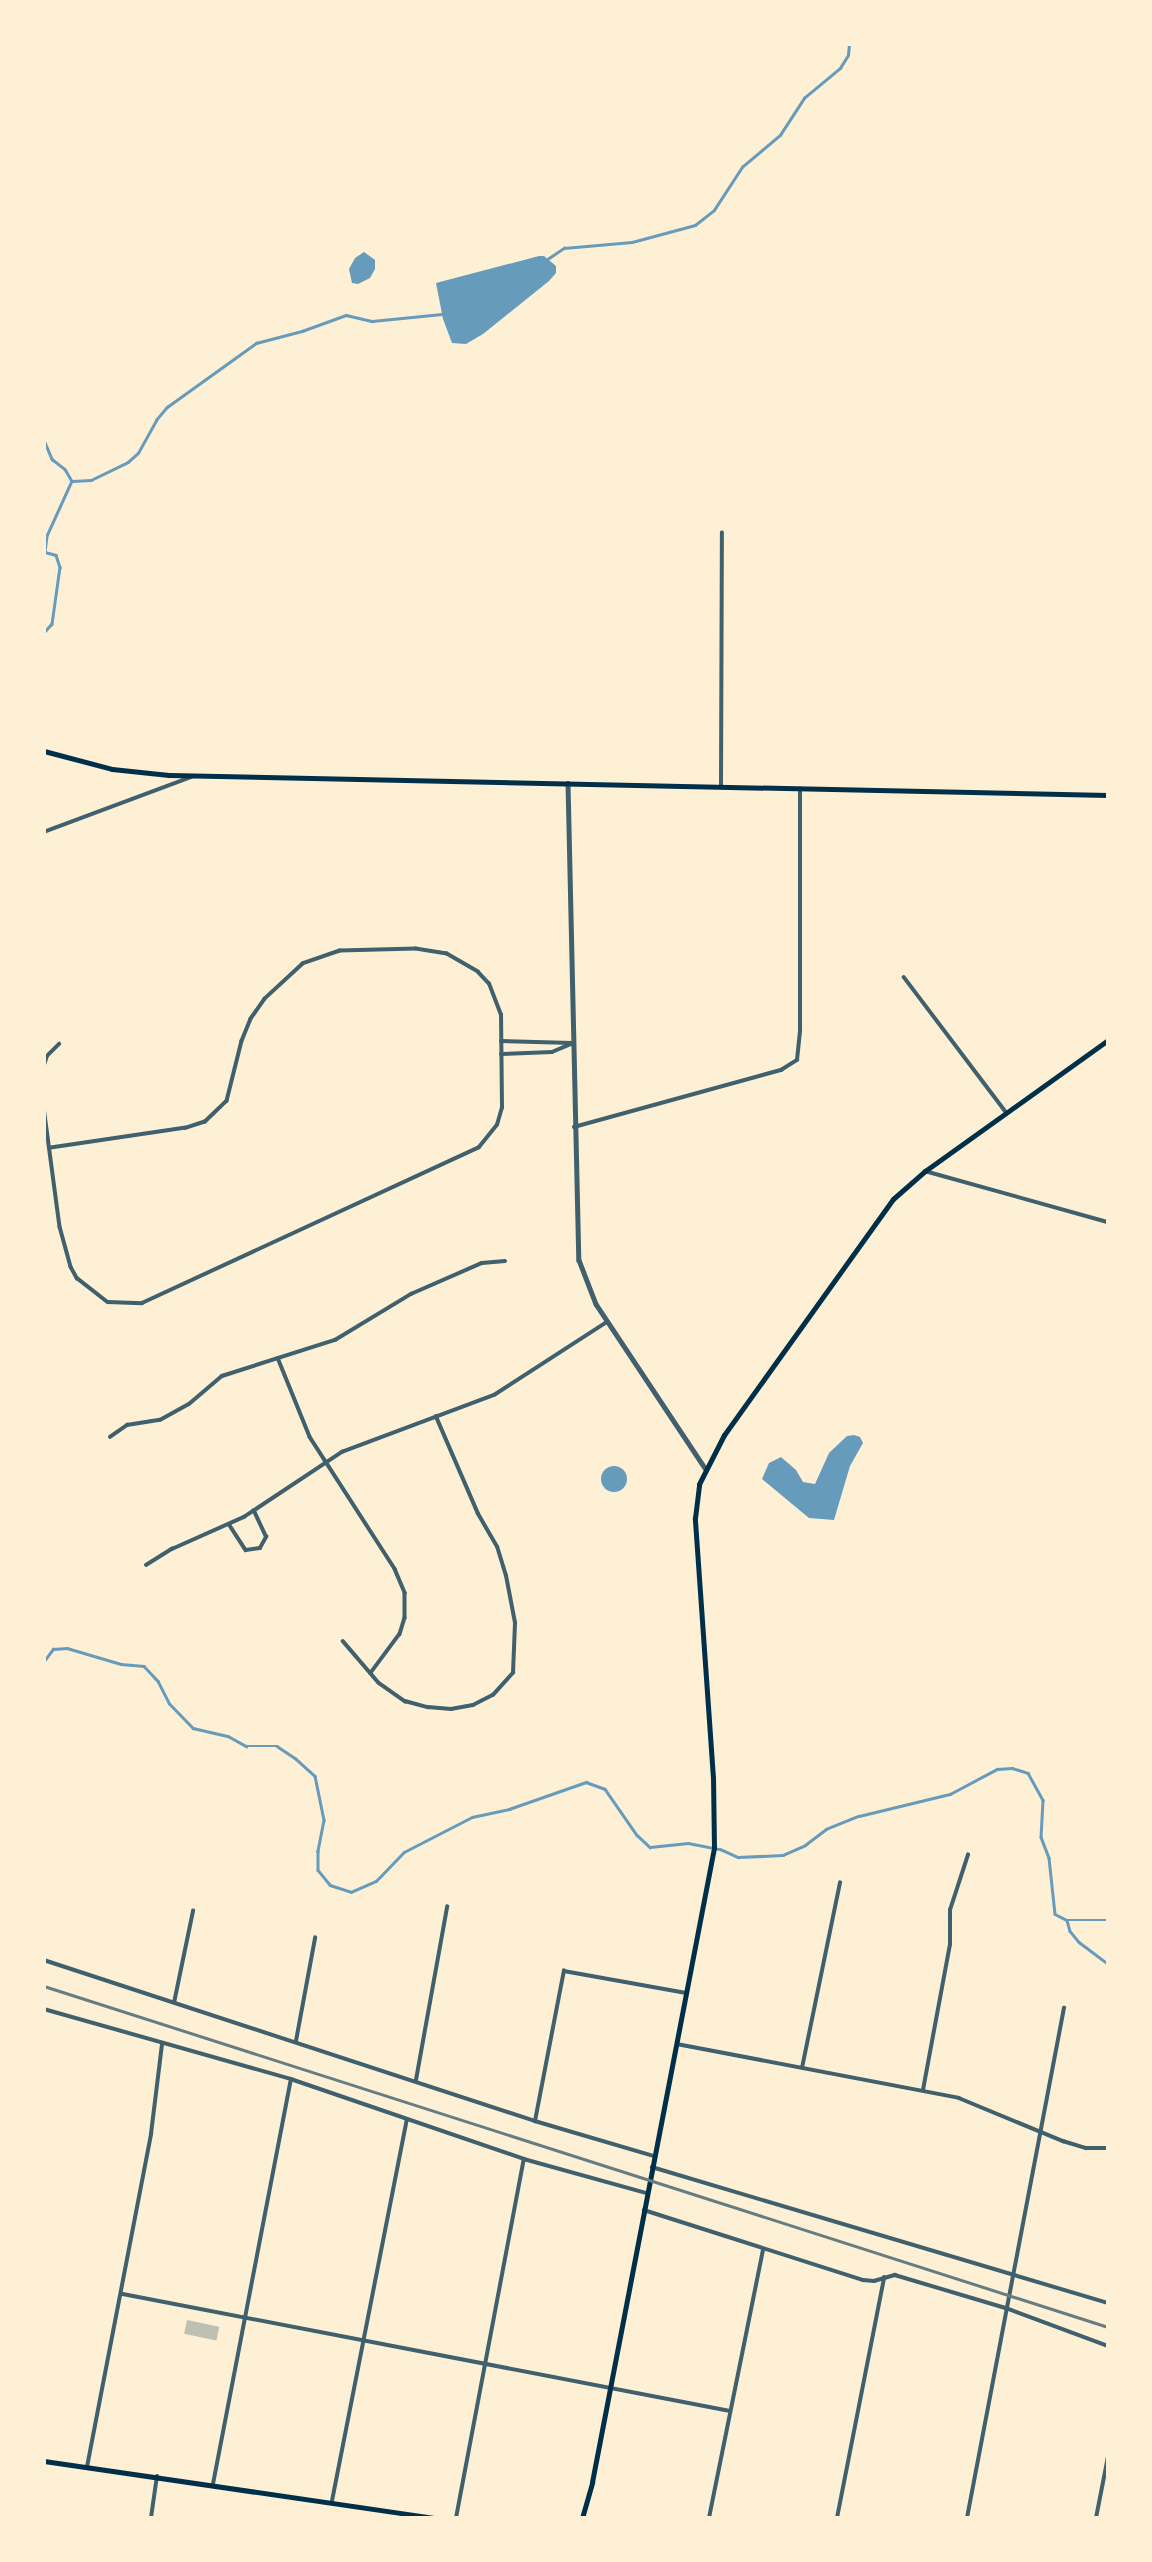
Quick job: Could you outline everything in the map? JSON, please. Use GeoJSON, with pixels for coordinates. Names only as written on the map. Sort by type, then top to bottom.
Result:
{"type":"FeatureCollection","features":[{"type":"Feature","properties":{"kind":"main road"},"geometry":{"type":"LineString","coordinates":[[45,751],[111,769],[193,776],[1108,795]]}},
{"type":"Feature","properties":{"kind":"main road"},"geometry":{"type":"LineString","coordinates":[[582,2518],[610,2388],[714,1848],[713,1778],[695,1518],[695,1498],[705,1468],[724,1435],[881,1214],[906,1186],[1108,1040]]}},
{"type":"Feature","properties":{"kind":"main road"},"geometry":{"type":"LineString","coordinates":[[44,2461],[435,2518]]}},
{"type":"Feature","properties":{"kind":"street"},"geometry":{"type":"LineString","coordinates":[[721,787],[722,533]]}},
{"type":"Feature","properties":{"kind":"street"},"geometry":{"type":"LineString","coordinates":[[44,832],[193,776]]}},
{"type":"Feature","properties":{"kind":"street"},"geometry":{"type":"LineString","coordinates":[[568,783],[577,1246],[590,1292],[607,1322],[705,1468]]}},
{"type":"Feature","properties":{"kind":"street"},"geometry":{"type":"LineString","coordinates":[[574,1127],[781,1070],[797,1060],[800,1030],[800,789]]}},
{"type":"Feature","properties":{"kind":"street"},"geometry":{"type":"LineString","coordinates":[[44,1107],[65,1253],[77,1278],[108,1301],[142,1303],[468,1155],[488,1138],[497,1125],[502,1108],[501,1015],[496,999],[478,972],[463,962],[430,950],[340,951],[303,964],[265,999],[251,1018],[242,1041],[227,1101],[205,1122],[186,1128],[51,1148]]}},
{"type":"Feature","properties":{"kind":"street"},"geometry":{"type":"LineString","coordinates":[[904,977],[1007,1113]]}},
{"type":"Feature","properties":{"kind":"street"},"geometry":{"type":"LineString","coordinates":[[501,1041],[551,1040],[573,1043]]}},
{"type":"Feature","properties":{"kind":"street"},"geometry":{"type":"LineString","coordinates":[[501,1054],[552,1052],[573,1043]]}},
{"type":"Feature","properties":{"kind":"street"},"geometry":{"type":"LineString","coordinates":[[44,1065],[47,1056],[59,1044]]}},
{"type":"Feature","properties":{"kind":"street"},"geometry":{"type":"LineString","coordinates":[[925,1171],[1108,1222]]}},
{"type":"Feature","properties":{"kind":"street"},"geometry":{"type":"LineString","coordinates":[[110,1437],[127,1425],[160,1420],[189,1404],[222,1376],[335,1340],[389,1306],[482,1263],[505,1261]]}},
{"type":"Feature","properties":{"kind":"street"},"geometry":{"type":"LineString","coordinates":[[146,1565],[172,1549],[229,1524],[342,1452],[436,1417],[513,1384],[607,1322]]}},
{"type":"Feature","properties":{"kind":"street"},"geometry":{"type":"LineString","coordinates":[[278,1358],[310,1437],[395,1569],[405,1592],[405,1618],[400,1634],[371,1673]]}},
{"type":"Feature","properties":{"kind":"street"},"geometry":{"type":"LineString","coordinates":[[343,1641],[379,1683],[405,1701],[452,1709],[473,1705],[493,1695],[513,1673],[515,1623],[506,1576],[496,1547],[478,1514],[436,1417]]}},
{"type":"Feature","properties":{"kind":"street"},"geometry":{"type":"LineString","coordinates":[[229,1524],[246,1549],[260,1548],[266,1537],[253,1510]]}},
{"type":"Feature","properties":{"kind":"street"},"geometry":{"type":"LineString","coordinates":[[923,2090],[950,1945],[950,1910],[968,1854]]}},
{"type":"Feature","properties":{"kind":"street"},"geometry":{"type":"LineString","coordinates":[[802,2068],[840,1883]]}},
{"type":"Feature","properties":{"kind":"street"},"geometry":{"type":"LineString","coordinates":[[416,2080],[447,1907]]}},
{"type":"Feature","properties":{"kind":"street"},"geometry":{"type":"LineString","coordinates":[[174,2003],[193,1911]]}},
{"type":"Feature","properties":{"kind":"street"},"geometry":{"type":"LineString","coordinates":[[296,2041],[314,1938]]}},
{"type":"Feature","properties":{"kind":"street"},"geometry":{"type":"LineString","coordinates":[[44,1960],[535,2121],[654,2156]]}},
{"type":"Feature","properties":{"kind":"street"},"geometry":{"type":"LineString","coordinates":[[535,2121],[564,1971],[686,1993]]}},
{"type":"Feature","properties":{"kind":"street"},"geometry":{"type":"LineString","coordinates":[[967,2518],[1064,2008]]}},
{"type":"Feature","properties":{"kind":"street"},"geometry":{"type":"LineString","coordinates":[[44,2009],[291,2079],[524,2160],[647,2193]]}},
{"type":"Feature","properties":{"kind":"street"},"geometry":{"type":"LineString","coordinates":[[87,2467],[123,2294],[151,2134],[162,2043]]}},
{"type":"Feature","properties":{"kind":"street"},"geometry":{"type":"LineString","coordinates":[[676,2044],[959,2098],[1086,2148],[1108,2148]]}},
{"type":"Feature","properties":{"kind":"street"},"geometry":{"type":"LineString","coordinates":[[213,2484],[291,2079]]}},
{"type":"Feature","properties":{"kind":"street"},"geometry":{"type":"LineString","coordinates":[[332,2501],[407,2120]]}},
{"type":"Feature","properties":{"kind":"street"},"geometry":{"type":"LineString","coordinates":[[456,2518],[524,2160]]}},
{"type":"Feature","properties":{"kind":"street"},"geometry":{"type":"LineString","coordinates":[[652,2167],[1108,2303]]}},
{"type":"Feature","properties":{"kind":"street"},"geometry":{"type":"LineString","coordinates":[[643,2210],[863,2280],[895,2274],[1006,2308],[1108,2346]]}},
{"type":"Feature","properties":{"kind":"street"},"geometry":{"type":"LineString","coordinates":[[709,2518],[763,2249]]}},
{"type":"Feature","properties":{"kind":"street"},"geometry":{"type":"LineString","coordinates":[[837,2518],[884,2278]]}},
{"type":"Feature","properties":{"kind":"street"},"geometry":{"type":"LineString","coordinates":[[123,2294],[730,2411]]}},
{"type":"Feature","properties":{"kind":"street"},"geometry":{"type":"LineString","coordinates":[[1096,2518],[1108,2457]]}},
{"type":"Feature","properties":{"kind":"street"},"geometry":{"type":"LineString","coordinates":[[151,2518],[157,2476]]}},
{"type":"Feature","properties":{"kind":"water"},"geometry":{"type":"Polygon","coordinates":[[[364,252],[375,260],[375,269],[370,278],[358,284],[352,283],[349,269],[355,258],[364,252]]]}},
{"type":"Feature","properties":{"kind":"water"},"geometry":{"type":"Polygon","coordinates":[[[544,256],[556,266],[556,273],[549,281],[483,334],[466,344],[452,343],[443,319],[436,283],[544,256]]]}},
{"type":"Feature","properties":{"kind":"water"},"geometry":{"type":"Polygon","coordinates":[[[847,1436],[860,1437],[863,1443],[850,1466],[834,1520],[809,1518],[762,1479],[769,1463],[781,1457],[796,1470],[803,1482],[815,1484],[829,1453],[847,1436]]]}},
{"type":"Feature","properties":{"kind":"water"},"geometry":{"type":"Polygon","coordinates":[[[614,1466],[623,1470],[627,1479],[623,1488],[614,1492],[605,1488],[601,1479],[605,1470],[614,1466]]]}},
{"type":"Feature","properties":{"kind":"building"},"geometry":{"type":"Polygon","coordinates":[[[187,2320],[219,2327],[216,2341],[184,2334],[187,2320]]]}},
{"type":"Feature","properties":{"kind":"waterway"},"geometry":{"type":"LineString","coordinates":[[546,260],[564,248],[632,242],[695,225],[714,210],[742,167],[780,135],[804,98],[840,68],[848,55],[849,44]]}},
{"type":"Feature","properties":{"kind":"waterway"},"geometry":{"type":"LineString","coordinates":[[72,481],[91,480],[128,462],[138,453],[156,420],[167,407],[256,343],[302,331],[346,315],[372,321],[442,314]]}},
{"type":"Feature","properties":{"kind":"waterway"},"geometry":{"type":"LineString","coordinates":[[44,440],[52,459],[65,469],[72,481],[47,536],[45,552],[56,555],[60,567],[52,624],[44,633]]}},
{"type":"Feature","properties":{"kind":"waterway"},"geometry":{"type":"LineString","coordinates":[[44,1661],[53,1649],[67,1648],[121,1664],[144,1666],[158,1681],[169,1703],[193,1728],[228,1736],[246,1746],[277,1746],[295,1758],[315,1776],[324,1820],[318,1851],[318,1870],[330,1885],[351,1892],[376,1881],[404,1852],[472,1817],[509,1809],[586,1782],[605,1789],[637,1835],[650,1847],[688,1843],[720,1849],[738,1857],[783,1855],[805,1845],[826,1829],[859,1816],[950,1794],[997,1769],[1012,1768],[1028,1773],[1043,1800],[1041,1837],[1049,1858],[1055,1914],[1067,1920],[1108,1920]]}},
{"type":"Feature","properties":{"kind":"waterway"},"geometry":{"type":"LineString","coordinates":[[1067,1920],[1070,1931],[1079,1942],[1108,1964]]}},
{"type":"Feature","properties":{"kind":"railway"},"geometry":{"type":"LineString","coordinates":[[44,1986],[1108,2327]]}}]}
